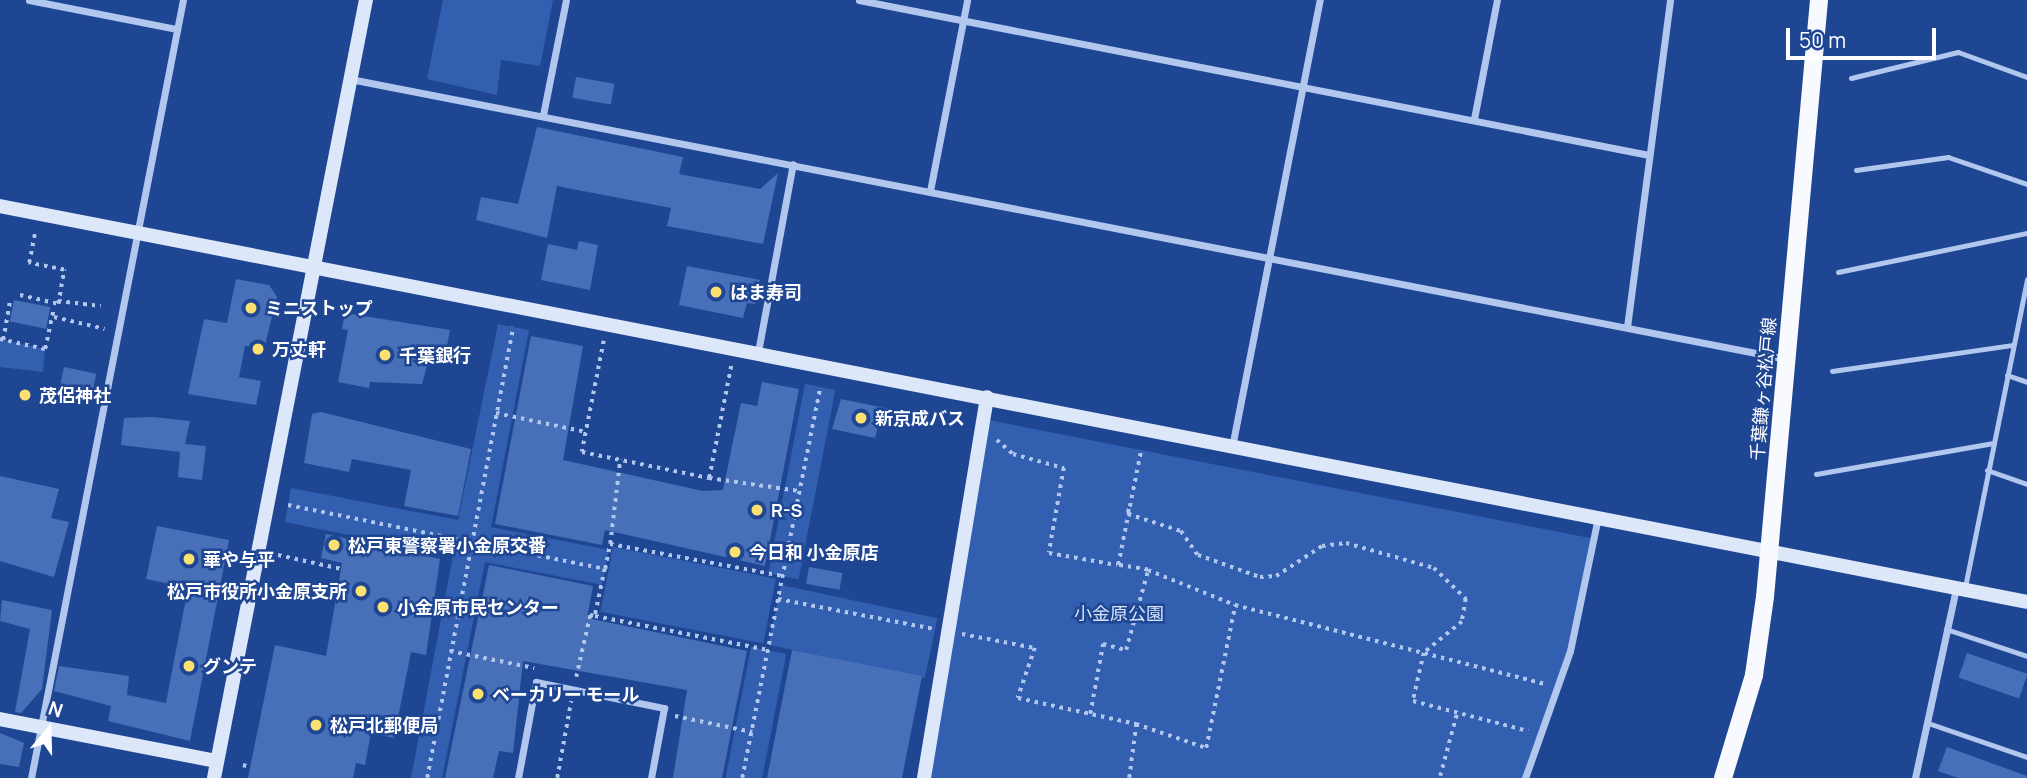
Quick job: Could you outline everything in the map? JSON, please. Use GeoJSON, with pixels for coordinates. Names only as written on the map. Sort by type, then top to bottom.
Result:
{"type":"FeatureCollection","features":[{"type":"Feature","properties":{"kind":"main road","name":"千葉鎌ヶ谷松戸線"},"geometry":{"type":"LineString","coordinates":[[1723,778],[1754,675],[1770,551],[1819,0]]}},
{"type":"Feature","properties":{"kind":"street"},"geometry":{"type":"LineString","coordinates":[[29,0],[177,29]]}},
{"type":"Feature","properties":{"kind":"street"},"geometry":{"type":"LineString","coordinates":[[31,778],[43,728],[183,0]]}},
{"type":"Feature","properties":{"kind":"street"},"geometry":{"type":"LineString","coordinates":[[214,778],[366,0]]}},
{"type":"Feature","properties":{"kind":"street"},"geometry":{"type":"LineString","coordinates":[[543,115],[566,0]]}},
{"type":"Feature","properties":{"kind":"street"},"geometry":{"type":"LineString","coordinates":[[859,0],[1649,155]]}},
{"type":"Feature","properties":{"kind":"street"},"geometry":{"type":"LineString","coordinates":[[930,191],[967,0]]}},
{"type":"Feature","properties":{"kind":"street"},"geometry":{"type":"LineString","coordinates":[[1232,447],[1320,0]]}},
{"type":"Feature","properties":{"kind":"street"},"geometry":{"type":"LineString","coordinates":[[1474,120],[1497,0]]}},
{"type":"Feature","properties":{"kind":"street"},"geometry":{"type":"LineString","coordinates":[[1627,327],[1670,0]]}},
{"type":"Feature","properties":{"kind":"street"},"geometry":{"type":"LineString","coordinates":[[351,79],[1787,359]]}},
{"type":"Feature","properties":{"kind":"street"},"geometry":{"type":"LineString","coordinates":[[758,352],[793,164]]}},
{"type":"Feature","properties":{"kind":"street"},"geometry":{"type":"LineString","coordinates":[[0,206],[608,322],[2027,602]]}},
{"type":"Feature","properties":{"kind":"street"},"geometry":{"type":"LineString","coordinates":[[924,778],[987,397]]}},
{"type":"Feature","properties":{"kind":"street"},"geometry":{"type":"LineString","coordinates":[[1525,778],[1544,735],[1560,688],[1598,517]]}},
{"type":"Feature","properties":{"kind":"street"},"geometry":{"type":"LineString","coordinates":[[1914,778],[1928,723],[1946,629],[1960,589]]}},
{"type":"Feature","properties":{"kind":"street"},"geometry":{"type":"LineString","coordinates":[[518,778],[536,682],[664,708],[651,778]]}},
{"type":"Feature","properties":{"kind":"street"},"geometry":{"type":"LineString","coordinates":[[0,719],[218,761]]}},
{"type":"Feature","properties":{"kind":"lane"},"geometry":{"type":"LineString","coordinates":[[1851,78],[1958,52],[2027,77]]}},
{"type":"Feature","properties":{"kind":"lane"},"geometry":{"type":"LineString","coordinates":[[1856,170],[1948,157],[2027,184]]}},
{"type":"Feature","properties":{"kind":"lane"},"geometry":{"type":"LineString","coordinates":[[1838,272],[2027,233]]}},
{"type":"Feature","properties":{"kind":"lane"},"geometry":{"type":"LineString","coordinates":[[1960,589],[2027,282]]}},
{"type":"Feature","properties":{"kind":"lane"},"geometry":{"type":"LineString","coordinates":[[1832,371],[2013,345]]}},
{"type":"Feature","properties":{"kind":"lane"},"geometry":{"type":"LineString","coordinates":[[2007,375],[2027,382]]}},
{"type":"Feature","properties":{"kind":"lane"},"geometry":{"type":"LineString","coordinates":[[1816,474],[1993,443]]}},
{"type":"Feature","properties":{"kind":"lane"},"geometry":{"type":"LineString","coordinates":[[1987,470],[2027,484]]}},
{"type":"Feature","properties":{"kind":"lane"},"geometry":{"type":"LineString","coordinates":[[1946,629],[2027,656]]}},
{"type":"Feature","properties":{"kind":"lane"},"geometry":{"type":"LineString","coordinates":[[1928,723],[2027,757]]}},
{"type":"Feature","properties":{"kind":"path"},"geometry":{"type":"LineString","coordinates":[[35,231],[29,263],[64,270],[58,301]]}},
{"type":"Feature","properties":{"kind":"path"},"geometry":{"type":"LineString","coordinates":[[20,295],[101,306]]}},
{"type":"Feature","properties":{"kind":"path"},"geometry":{"type":"LineString","coordinates":[[10,300],[1,339],[45,349],[53,310]]}},
{"type":"Feature","properties":{"kind":"path"},"geometry":{"type":"LineString","coordinates":[[54,317],[101,330],[120,325]]}},
{"type":"Feature","properties":{"kind":"path"},"geometry":{"type":"LineString","coordinates":[[608,322],[582,452],[709,478],[799,491]]}},
{"type":"Feature","properties":{"kind":"path"},"geometry":{"type":"LineString","coordinates":[[427,778],[513,327]]}},
{"type":"Feature","properties":{"kind":"path"},"geometry":{"type":"LineString","coordinates":[[709,478],[735,348]]}},
{"type":"Feature","properties":{"kind":"path"},"geometry":{"type":"LineString","coordinates":[[743,778],[820,387]]}},
{"type":"Feature","properties":{"kind":"path"},"geometry":{"type":"LineString","coordinates":[[496,413],[586,432]]}},
{"type":"Feature","properties":{"kind":"path"},"geometry":{"type":"LineString","coordinates":[[995,433],[1013,454],[1064,468],[1049,553],[1147,570],[1235,605],[1560,688]]}},
{"type":"Feature","properties":{"kind":"path"},"geometry":{"type":"LineString","coordinates":[[1121,565],[1141,450]]}},
{"type":"Feature","properties":{"kind":"path"},"geometry":{"type":"LineString","coordinates":[[595,616],[610,544],[620,460]]}},
{"type":"Feature","properties":{"kind":"path"},"geometry":{"type":"LineString","coordinates":[[288,505],[605,569]]}},
{"type":"Feature","properties":{"kind":"path"},"geometry":{"type":"LineString","coordinates":[[1128,514],[1181,531],[1198,555],[1260,577],[1276,576],[1322,546],[1346,543],[1434,568],[1466,599],[1462,622],[1424,653],[1413,701],[1544,735]]}},
{"type":"Feature","properties":{"kind":"path"},"geometry":{"type":"LineString","coordinates":[[610,544],[783,576]]}},
{"type":"Feature","properties":{"kind":"path"},"geometry":{"type":"LineString","coordinates":[[278,555],[341,569]]}},
{"type":"Feature","properties":{"kind":"path"},"geometry":{"type":"LineString","coordinates":[[1090,714],[1103,644],[1126,650],[1147,570]]}},
{"type":"Feature","properties":{"kind":"path"},"geometry":{"type":"LineString","coordinates":[[778,599],[1035,648],[1018,698],[1136,724],[1206,748],[1235,605]]}},
{"type":"Feature","properties":{"kind":"path"},"geometry":{"type":"LineString","coordinates":[[576,677],[590,615],[768,650]]}},
{"type":"Feature","properties":{"kind":"path"},"geometry":{"type":"LineString","coordinates":[[1440,776],[1457,713]]}},
{"type":"Feature","properties":{"kind":"path"},"geometry":{"type":"LineString","coordinates":[[663,714],[752,732]]}},
{"type":"Feature","properties":{"kind":"path"},"geometry":{"type":"LineString","coordinates":[[1129,778],[1136,724]]}},
{"type":"Feature","properties":{"kind":"path"},"geometry":{"type":"LineString","coordinates":[[243,765],[250,767]]}},
{"type":"Feature","properties":{"kind":"green space"},"geometry":{"type":"Polygon","coordinates":[[[443,0],[553,0],[540,66],[501,60],[497,95],[427,79],[443,0]]]}},
{"type":"Feature","properties":{"kind":"green space"},"geometry":{"type":"Polygon","coordinates":[[[498,324],[529,330],[491,527],[609,550],[602,585],[485,562],[442,778],[411,778],[453,556],[285,522],[291,488],[458,520],[498,324]]]}},
{"type":"Feature","properties":{"kind":"green space"},"geometry":{"type":"Polygon","coordinates":[[[0,339],[45,349],[43,372],[0,367],[0,339]]]}},
{"type":"Feature","properties":{"kind":"green space"},"geometry":{"type":"Polygon","coordinates":[[[805,384],[835,390],[799,579],[768,573],[805,384]]]}},
{"type":"Feature","properties":{"kind":"green space","name":"小金原公園"},"geometry":{"type":"Polygon","coordinates":[[[983,419],[1595,539],[1574,635],[1524,778],[924,778],[983,419]]]}},
{"type":"Feature","properties":{"kind":"green space"},"geometry":{"type":"Polygon","coordinates":[[[613,547],[776,579],[763,643],[600,612],[613,547]]]}},
{"type":"Feature","properties":{"kind":"green space"},"geometry":{"type":"Polygon","coordinates":[[[781,585],[938,618],[925,678],[768,645],[781,585]]]}},
{"type":"Feature","properties":{"kind":"green space"},"geometry":{"type":"Polygon","coordinates":[[[751,647],[786,654],[762,778],[726,778],[751,647]]]}},
{"type":"Feature","properties":{"kind":"building"},"geometry":{"type":"Polygon","coordinates":[[[576,77],[614,84],[611,104],[572,98],[576,77]]]}},
{"type":"Feature","properties":{"kind":"building"},"geometry":{"type":"Polygon","coordinates":[[[537,127],[683,157],[679,174],[760,189],[778,173],[763,244],[667,226],[671,208],[557,186],[547,238],[476,220],[481,197],[518,204],[537,127]]]}},
{"type":"Feature","properties":{"kind":"building"},"geometry":{"type":"Polygon","coordinates":[[[579,241],[598,245],[590,290],[541,280],[548,244],[577,250],[579,241]]]}},
{"type":"Feature","properties":{"kind":"building"},"geometry":{"type":"Polygon","coordinates":[[[687,266],[760,280],[755,304],[747,303],[743,318],[679,305],[687,266]]]}},
{"type":"Feature","properties":{"kind":"building"},"geometry":{"type":"Polygon","coordinates":[[[236,279],[269,285],[277,297],[264,349],[245,346],[239,377],[261,381],[256,405],[188,394],[204,319],[227,323],[236,279]]]}},
{"type":"Feature","properties":{"kind":"building"},"geometry":{"type":"Polygon","coordinates":[[[14,300],[50,307],[46,329],[10,322],[14,300]]]}},
{"type":"Feature","properties":{"kind":"building","name":"千葉銀行"},"geometry":{"type":"Polygon","coordinates":[[[345,313],[450,330],[447,346],[432,348],[422,384],[370,382],[369,388],[338,382],[348,330],[342,329],[345,313]]]}},
{"type":"Feature","properties":{"kind":"building"},"geometry":{"type":"Polygon","coordinates":[[[531,336],[583,346],[563,460],[703,491],[723,490],[741,403],[757,406],[762,382],[799,389],[765,566],[605,530],[602,545],[495,524],[531,336]]]}},
{"type":"Feature","properties":{"kind":"building"},"geometry":{"type":"Polygon","coordinates":[[[64,367],[96,374],[90,403],[58,396],[64,367]]]}},
{"type":"Feature","properties":{"kind":"building","name":"新京成バス"},"geometry":{"type":"Polygon","coordinates":[[[841,399],[890,409],[887,424],[879,423],[875,438],[832,429],[841,399]]]}},
{"type":"Feature","properties":{"kind":"building"},"geometry":{"type":"Polygon","coordinates":[[[321,412],[471,449],[458,516],[404,506],[411,470],[352,459],[349,472],[304,463],[312,414],[321,412]]]}},
{"type":"Feature","properties":{"kind":"building"},"geometry":{"type":"Polygon","coordinates":[[[153,417],[190,421],[185,444],[206,446],[202,480],[178,477],[180,452],[121,445],[124,418],[153,417]]]}},
{"type":"Feature","properties":{"kind":"building"},"geometry":{"type":"Polygon","coordinates":[[[0,476],[59,489],[51,518],[69,522],[54,577],[0,561],[0,476]]]}},
{"type":"Feature","properties":{"kind":"building"},"geometry":{"type":"Polygon","coordinates":[[[157,526],[229,540],[190,741],[108,721],[111,706],[54,691],[59,666],[129,676],[127,695],[166,703],[188,588],[146,579],[157,526]]]}},
{"type":"Feature","properties":{"kind":"building"},"geometry":{"type":"Polygon","coordinates":[[[326,534],[440,559],[426,655],[411,652],[394,738],[371,733],[365,765],[356,763],[353,778],[248,778],[275,645],[326,656],[342,563],[321,558],[326,534]]]}},
{"type":"Feature","properties":{"kind":"building"},"geometry":{"type":"Polygon","coordinates":[[[489,565],[593,586],[587,618],[747,651],[722,778],[673,778],[687,690],[523,661],[513,753],[499,751],[493,778],[445,778],[489,565]]]}},
{"type":"Feature","properties":{"kind":"building"},"geometry":{"type":"Polygon","coordinates":[[[809,567],[842,573],[840,590],[806,584],[809,567]]]}},
{"type":"Feature","properties":{"kind":"building"},"geometry":{"type":"Polygon","coordinates":[[[2,600],[52,610],[42,689],[21,713],[15,712],[30,629],[0,621],[2,600]]]}},
{"type":"Feature","properties":{"kind":"building"},"geometry":{"type":"Polygon","coordinates":[[[792,650],[922,676],[902,778],[767,778],[792,650]]]}},
{"type":"Feature","properties":{"kind":"building"},"geometry":{"type":"Polygon","coordinates":[[[1967,653],[2027,674],[2019,698],[1959,678],[1967,653]]]}},
{"type":"Feature","properties":{"kind":"building"},"geometry":{"type":"Polygon","coordinates":[[[0,733],[24,743],[19,767],[0,764],[0,733]]]}},
{"type":"Feature","properties":{"kind":"building"},"geometry":{"type":"Polygon","coordinates":[[[1947,747],[2027,776],[1958,778],[1938,771],[1947,747]]]}},
{"type":"Feature","properties":{"kind":"place","name":"はま寿司"},"geometry":{"type":"Point","coordinates":[716,292]}},
{"type":"Feature","properties":{"kind":"place","name":"ミニストップ"},"geometry":{"type":"Point","coordinates":[251,308]}},
{"type":"Feature","properties":{"kind":"place","name":"万丈軒"},"geometry":{"type":"Point","coordinates":[258,349]}},
{"type":"Feature","properties":{"kind":"place","name":"千葉銀行"},"geometry":{"type":"Point","coordinates":[385,355]}},
{"type":"Feature","properties":{"kind":"place","name":"茂侶神社"},"geometry":{"type":"Point","coordinates":[25,395]}},
{"type":"Feature","properties":{"kind":"place","name":"新京成バス"},"geometry":{"type":"Point","coordinates":[861,418]}},
{"type":"Feature","properties":{"kind":"place","name":"R-S"},"geometry":{"type":"Point","coordinates":[757,510]}},
{"type":"Feature","properties":{"kind":"place","name":"松戸東警察署小金原交番"},"geometry":{"type":"Point","coordinates":[334,545]}},
{"type":"Feature","properties":{"kind":"place","name":"今日和 小金原店"},"geometry":{"type":"Point","coordinates":[735,552]}},
{"type":"Feature","properties":{"kind":"place","name":"華や与平"},"geometry":{"type":"Point","coordinates":[189,559]}},
{"type":"Feature","properties":{"kind":"place","name":"松戸市役所小金原支所"},"geometry":{"type":"Point","coordinates":[361,591]}},
{"type":"Feature","properties":{"kind":"place","name":"小金原市民センター"},"geometry":{"type":"Point","coordinates":[383,607]}},
{"type":"Feature","properties":{"kind":"place","name":"グンテ"},"geometry":{"type":"Point","coordinates":[189,666]}},
{"type":"Feature","properties":{"kind":"place","name":"ベーカリー モール"},"geometry":{"type":"Point","coordinates":[478,694]}},
{"type":"Feature","properties":{"kind":"place","name":"松戸北郵便局"},"geometry":{"type":"Point","coordinates":[316,725]}}]}
